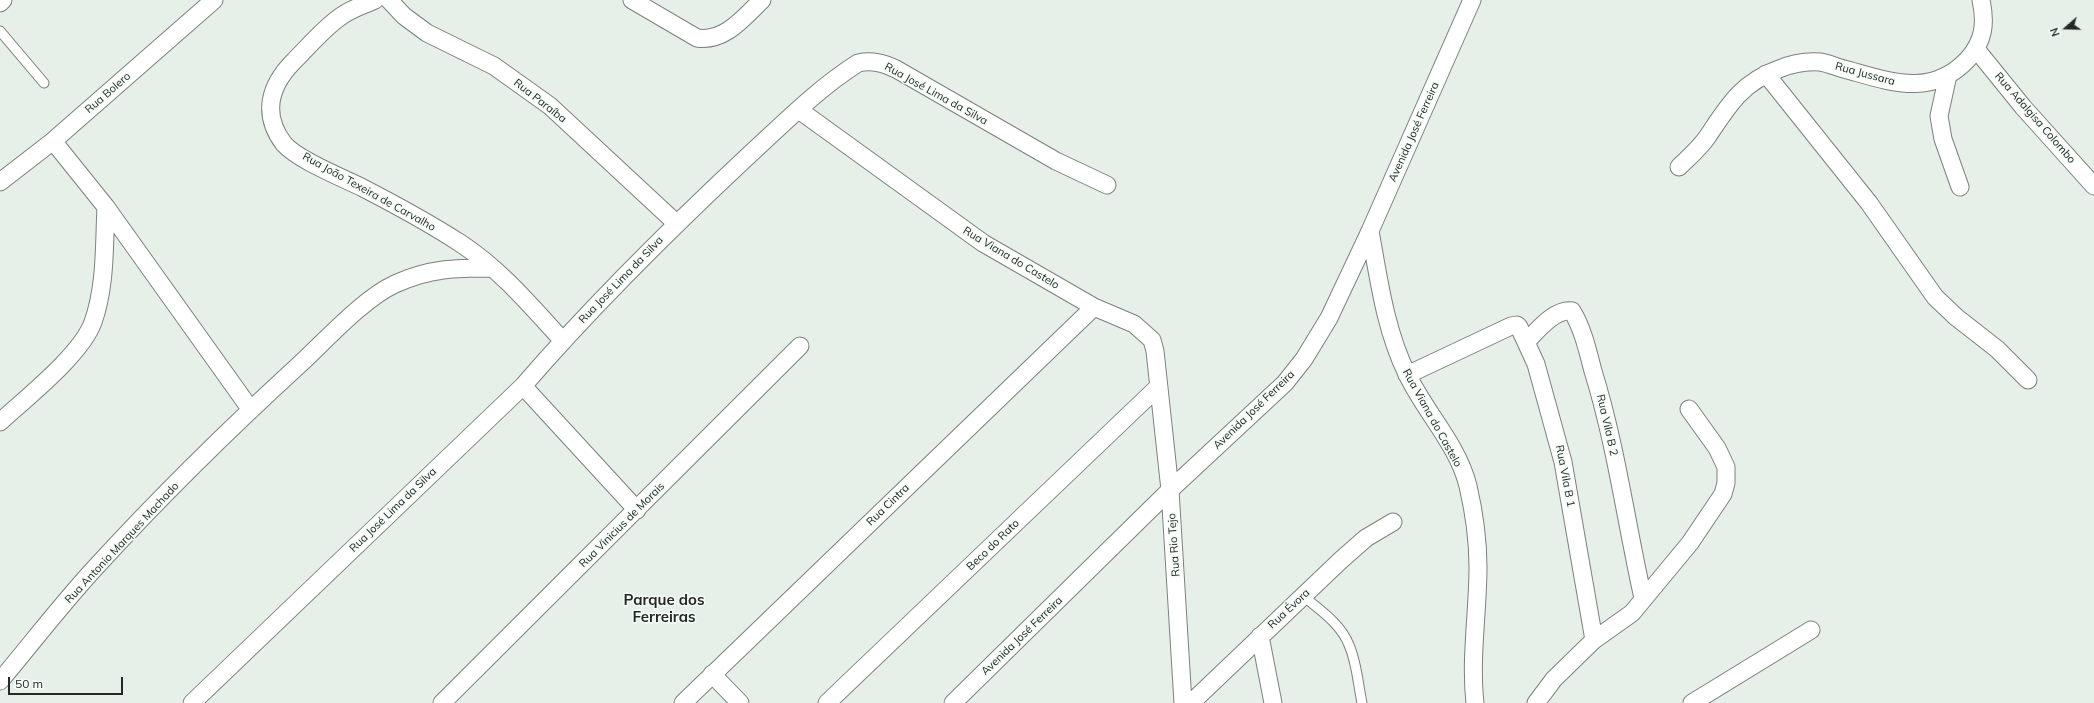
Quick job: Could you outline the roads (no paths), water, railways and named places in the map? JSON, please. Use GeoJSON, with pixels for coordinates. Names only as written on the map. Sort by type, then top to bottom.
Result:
{"type":"FeatureCollection","features":[{"type":"Feature","properties":{"kind":"street"},"geometry":{"type":"LineString","coordinates":[[0,3],[3,0]]}},
{"type":"Feature","properties":{"kind":"street","name":"Rua Bolero"},"geometry":{"type":"LineString","coordinates":[[0,182],[53,141],[214,0]]}},
{"type":"Feature","properties":{"kind":"street","name":"Rua João Texeira de Carvalho"},"geometry":{"type":"LineString","coordinates":[[375,0],[341,16],[281,74],[275,87],[270,105],[274,124],[285,144],[312,163],[364,189],[461,244],[492,268],[523,297],[562,340]]}},
{"type":"Feature","properties":{"kind":"street","name":"Rua Paraíba"},"geometry":{"type":"LineString","coordinates":[[389,0],[404,16],[427,33],[494,66],[550,106],[676,223]]}},
{"type":"Feature","properties":{"kind":"street"},"geometry":{"type":"LineString","coordinates":[[632,0],[697,38],[708,39],[721,36],[733,28],[762,0]]}},
{"type":"Feature","properties":{"kind":"street","name":"Avenida José Ferreira"},"geometry":{"type":"LineString","coordinates":[[953,703],[1170,490],[1285,383],[1304,359],[1328,318],[1370,231],[1472,0]]}},
{"type":"Feature","properties":{"kind":"street","name":"Rua Jussara"},"geometry":{"type":"LineString","coordinates":[[1679,167],[1708,136],[1731,101],[1747,86],[1779,68],[1821,62],[1893,83],[1914,84],[1933,81],[1948,75],[1963,64],[1976,49],[1984,28],[1982,0]]}},
{"type":"Feature","properties":{"kind":"street","name":"Rua Adalgisa Colombo"},"geometry":{"type":"LineString","coordinates":[[1976,49],[2023,107],[2094,186]]}},
{"type":"Feature","properties":{"kind":"street","name":"Rua José Lima da Silva"},"geometry":{"type":"LineString","coordinates":[[192,703],[523,386],[562,340],[676,223],[799,110],[858,63],[867,61],[882,63],[1056,161],[1108,185]]}},
{"type":"Feature","properties":{"kind":"street"},"geometry":{"type":"LineString","coordinates":[[1766,74],[1869,203],[1935,297],[1956,317],[1997,349],[2028,380]]}},
{"type":"Feature","properties":{"kind":"street"},"geometry":{"type":"LineString","coordinates":[[1948,75],[1939,116],[1943,139],[1960,187]]}},
{"type":"Feature","properties":{"kind":"street","name":"Rua Viana do Castelo"},"geometry":{"type":"LineString","coordinates":[[799,110],[983,243],[1094,306],[1134,324],[1152,340],[1155,351],[1158,387]]}},
{"type":"Feature","properties":{"kind":"street"},"geometry":{"type":"LineString","coordinates":[[53,141],[106,207],[251,410]]}},
{"type":"Feature","properties":{"kind":"street"},"geometry":{"type":"LineString","coordinates":[[0,422],[59,368],[82,342],[93,323],[100,296],[106,207]]}},
{"type":"Feature","properties":{"kind":"street","name":"Rua Viana do Castelo"},"geometry":{"type":"LineString","coordinates":[[1370,231],[1388,323],[1398,355],[1407,375],[1453,450],[1467,484],[1474,520],[1478,566],[1474,665],[1475,703]]}},
{"type":"Feature","properties":{"kind":"street","name":"Rua Antonio Marques Machado"},"geometry":{"type":"LineString","coordinates":[[0,681],[94,570],[251,410],[368,302],[394,284],[417,275],[447,268],[492,268]]}},
{"type":"Feature","properties":{"kind":"street","name":"Rua Cintra"},"geometry":{"type":"LineString","coordinates":[[683,703],[1094,306]]}},
{"type":"Feature","properties":{"kind":"street","name":"Rua Vila B 2"},"geometry":{"type":"LineString","coordinates":[[1526,342],[1544,324],[1561,312],[1572,311],[1585,342],[1606,412],[1643,598]]}},
{"type":"Feature","properties":{"kind":"street","name":"Rua Vila B 1"},"geometry":{"type":"LineString","coordinates":[[1407,375],[1511,326],[1517,325],[1536,364],[1563,462],[1594,640]]}},
{"type":"Feature","properties":{"kind":"street","name":"Rua Vinicius de Morais"},"geometry":{"type":"LineString","coordinates":[[442,703],[637,510],[717,427],[800,346]]}},
{"type":"Feature","properties":{"kind":"street"},"geometry":{"type":"LineString","coordinates":[[523,386],[637,510]]}},
{"type":"Feature","properties":{"kind":"street","name":"Rua Rio Tejo"},"geometry":{"type":"LineString","coordinates":[[1158,387],[1170,490],[1184,703]]}},
{"type":"Feature","properties":{"kind":"street","name":"Beco do Rato"},"geometry":{"type":"LineString","coordinates":[[827,703],[1158,387]]}},
{"type":"Feature","properties":{"kind":"street"},"geometry":{"type":"LineString","coordinates":[[1536,703],[1554,679],[1594,640],[1632,613],[1690,543],[1723,494],[1726,483],[1726,467],[1718,448],[1689,408]]}},
{"type":"Feature","properties":{"kind":"street","name":"Rua Évora"},"geometry":{"type":"LineString","coordinates":[[1191,703],[1260,636],[1366,538],[1393,522]]}},
{"type":"Feature","properties":{"kind":"street"},"geometry":{"type":"LineString","coordinates":[[1692,703],[1811,630]]}},
{"type":"Feature","properties":{"kind":"street"},"geometry":{"type":"LineString","coordinates":[[1260,636],[1273,703]]}},
{"type":"Feature","properties":{"kind":"street"},"geometry":{"type":"LineString","coordinates":[[712,674],[740,703]]}},
{"type":"Feature","properties":{"kind":"lane"},"geometry":{"type":"LineString","coordinates":[[0,31],[44,83]]}},
{"type":"Feature","properties":{"kind":"lane"},"geometry":{"type":"LineString","coordinates":[[1303,596],[1333,621],[1349,644],[1354,658],[1362,703]]}},
{"type":"Feature","properties":{"kind":"district","name":"Parque dos Ferreiras"},"geometry":{"type":"Point","coordinates":[664,608]}}]}
